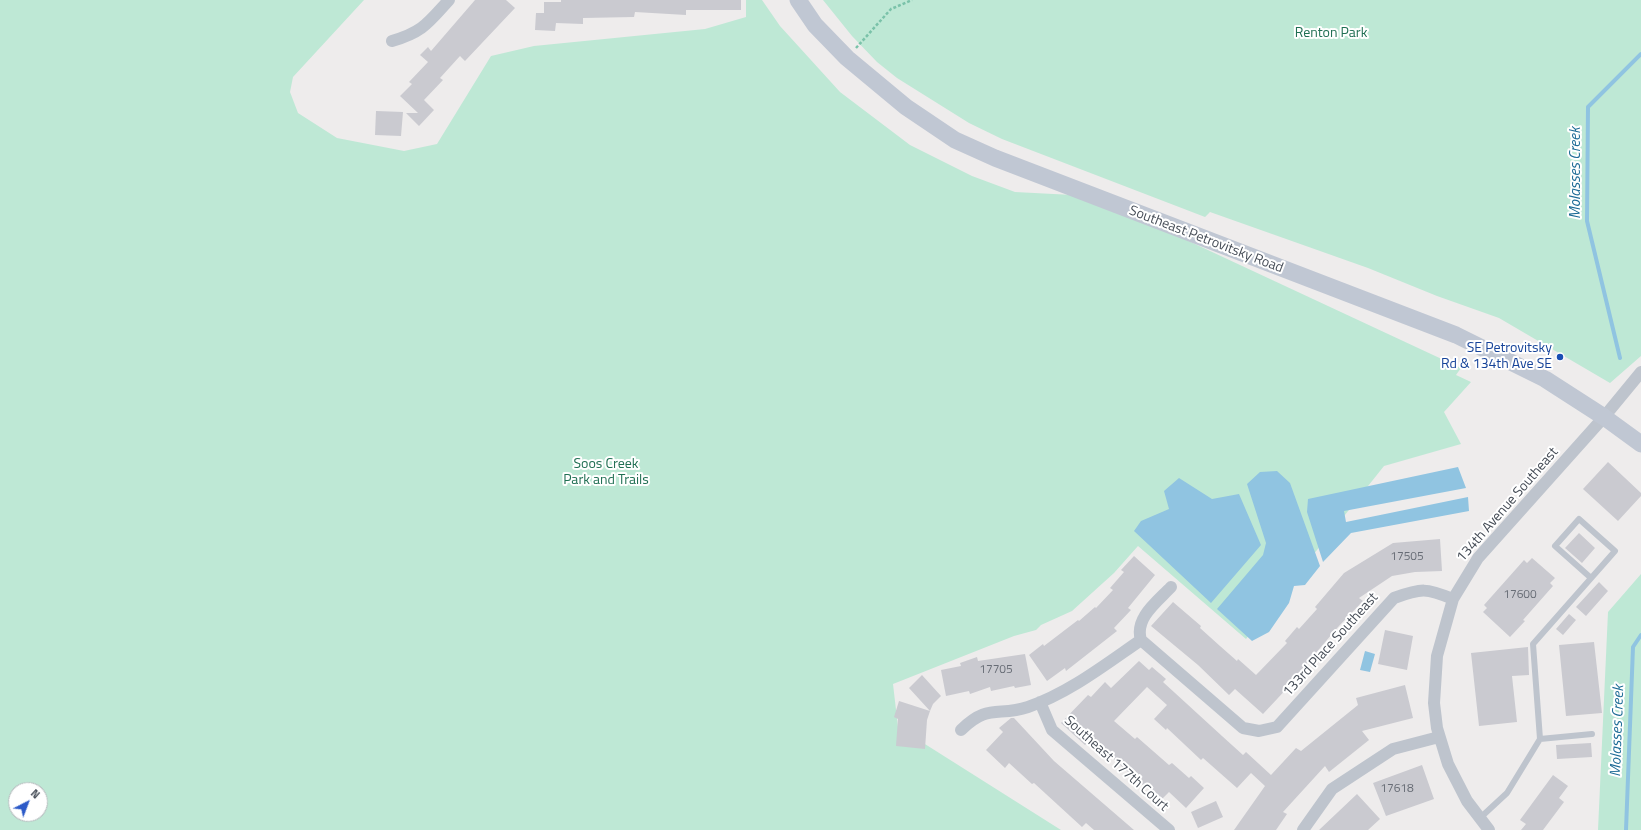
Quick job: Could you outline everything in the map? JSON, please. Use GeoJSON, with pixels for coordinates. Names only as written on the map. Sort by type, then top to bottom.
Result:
{"type":"FeatureCollection","features":[{"type":"Feature","properties":{"kind":"main road","name":"Southeast Petrovitsky Road"},"geometry":{"type":"LineString","coordinates":[[798,0],[815,26],[847,58],[906,107],[956,140],[1002,161],[1456,335],[1545,379],[1604,417],[1641,444]]}},
{"type":"Feature","properties":{"kind":"street"},"geometry":{"type":"LineString","coordinates":[[392,41],[409,36],[423,28],[450,0]]}},
{"type":"Feature","properties":{"kind":"street","name":"134th Avenue Southeast"},"geometry":{"type":"LineString","coordinates":[[1490,830],[1467,801],[1448,764],[1437,728],[1434,703],[1437,656],[1453,599],[1478,558],[1604,417],[1641,372]]}},
{"type":"Feature","properties":{"kind":"street"},"geometry":{"type":"LineString","coordinates":[[961,730],[970,721],[984,713],[1027,708],[1063,691],[1141,640],[1139,634],[1140,625],[1144,617],[1171,587]]}},
{"type":"Feature","properties":{"kind":"street","name":"133rd Place Southeast"},"geometry":{"type":"LineString","coordinates":[[1141,640],[1243,728],[1259,731],[1277,727],[1394,598],[1415,590],[1431,590],[1453,599]]}},
{"type":"Feature","properties":{"kind":"street","name":"Southeast 177th Court"},"geometry":{"type":"LineString","coordinates":[[1040,702],[1052,730],[1166,828]]}},
{"type":"Feature","properties":{"kind":"street"},"geometry":{"type":"LineString","coordinates":[[1303,830],[1332,789],[1393,748],[1439,737]]}},
{"type":"Feature","properties":{"kind":"lane"},"geometry":{"type":"LineString","coordinates":[[1480,818],[1507,793],[1540,739],[1533,644],[1615,551],[1578,519],[1555,546],[1591,578]]}},
{"type":"Feature","properties":{"kind":"lane"},"geometry":{"type":"LineString","coordinates":[[1540,739],[1592,734]]}},
{"type":"Feature","properties":{"kind":"path"},"geometry":{"type":"LineString","coordinates":[[847,58],[891,10],[912,0]]}},
{"type":"Feature","properties":{"kind":"green space","name":"Soos Creek Park and Trails"},"geometry":{"type":"Polygon","coordinates":[[[0,0],[364,0],[293,77],[290,92],[298,113],[337,138],[404,151],[437,144],[491,56],[534,46],[705,29],[746,17],[746,0],[762,0],[780,26],[840,92],[910,145],[972,176],[1015,192],[1092,196],[1461,368],[1456,375],[1471,382],[1444,412],[1461,444],[1384,466],[1246,639],[1138,546],[1114,573],[1072,611],[1041,625],[1036,630],[1014,636],[893,684],[898,727],[1061,830],[0,830],[0,0]]]}},
{"type":"Feature","properties":{"kind":"green space","name":"Renton Park"},"geometry":{"type":"Polygon","coordinates":[[[823,0],[1641,0],[1641,356],[1610,383],[1499,318],[1437,296],[1368,268],[1210,212],[1205,217],[1002,139],[969,123],[897,78],[877,62],[852,36],[823,0]]]}},
{"type":"Feature","properties":{"kind":"green space"},"geometry":{"type":"Polygon","coordinates":[[[1641,574],[1641,830],[1598,830],[1608,612],[1641,574]]]}},
{"type":"Feature","properties":{"kind":"water"},"geometry":{"type":"Polygon","coordinates":[[[1458,467],[1466,488],[1344,511],[1346,522],[1468,497],[1469,511],[1351,533],[1323,562],[1307,512],[1308,499],[1458,467]]]}},
{"type":"Feature","properties":{"kind":"water"},"geometry":{"type":"Polygon","coordinates":[[[1277,471],[1290,483],[1320,566],[1305,585],[1294,586],[1289,603],[1269,632],[1252,641],[1217,609],[1263,555],[1266,543],[1247,484],[1260,472],[1277,471]]]}},
{"type":"Feature","properties":{"kind":"water"},"geometry":{"type":"Polygon","coordinates":[[[1179,478],[1212,499],[1239,494],[1261,545],[1211,603],[1134,531],[1141,521],[1169,509],[1164,491],[1179,478]]]}},
{"type":"Feature","properties":{"kind":"water"},"geometry":{"type":"Polygon","coordinates":[[[1365,651],[1375,654],[1370,672],[1360,670],[1365,651]]]}},
{"type":"Feature","properties":{"kind":"building"},"geometry":{"type":"Polygon","coordinates":[[[475,0],[506,0],[515,8],[465,61],[460,56],[440,78],[443,80],[424,100],[434,110],[419,126],[406,113],[418,113],[400,96],[412,84],[409,82],[428,62],[420,55],[428,47],[431,51],[475,0]]]}},
{"type":"Feature","properties":{"kind":"building"},"geometry":{"type":"Polygon","coordinates":[[[561,0],[741,0],[741,10],[686,10],[686,15],[635,12],[634,17],[583,18],[583,24],[556,23],[555,31],[535,30],[536,13],[544,13],[544,2],[561,2],[561,0]]]}},
{"type":"Feature","properties":{"kind":"building"},"geometry":{"type":"Polygon","coordinates":[[[376,111],[403,112],[401,136],[375,135],[376,111]]]}},
{"type":"Feature","properties":{"kind":"building"},"geometry":{"type":"Polygon","coordinates":[[[1608,462],[1641,493],[1641,496],[1618,521],[1583,489],[1608,462]]]}},
{"type":"Feature","properties":{"kind":"building"},"geometry":{"type":"Polygon","coordinates":[[[1579,533],[1595,548],[1582,563],[1565,548],[1579,533]]]}},
{"type":"Feature","properties":{"kind":"building"},"geometry":{"type":"Polygon","coordinates":[[[1440,539],[1442,571],[1415,572],[1392,576],[1359,598],[1363,601],[1338,627],[1291,682],[1292,683],[1263,714],[1235,689],[1229,695],[1198,665],[1151,626],[1173,602],[1201,626],[1200,628],[1237,661],[1238,659],[1256,675],[1287,643],[1285,641],[1297,627],[1299,629],[1317,609],[1315,607],[1344,573],[1393,543],[1440,539]]]}},
{"type":"Feature","properties":{"kind":"building"},"geometry":{"type":"Polygon","coordinates":[[[1134,556],[1155,575],[1128,608],[1131,610],[1114,628],[1117,631],[1066,671],[1065,668],[1047,681],[1029,655],[1043,644],[1044,646],[1078,620],[1079,621],[1095,607],[1096,608],[1113,590],[1110,588],[1124,572],[1121,570],[1134,556]]]}},
{"type":"Feature","properties":{"kind":"building"},"geometry":{"type":"Polygon","coordinates":[[[1532,558],[1555,578],[1550,583],[1553,586],[1510,637],[1483,612],[1487,608],[1484,605],[1524,560],[1527,563],[1532,558]]]}},
{"type":"Feature","properties":{"kind":"building"},"geometry":{"type":"Polygon","coordinates":[[[1599,582],[1608,591],[1586,616],[1576,607],[1599,582]]]}},
{"type":"Feature","properties":{"kind":"building"},"geometry":{"type":"Polygon","coordinates":[[[1569,614],[1576,620],[1563,635],[1556,629],[1569,614]]]}},
{"type":"Feature","properties":{"kind":"building"},"geometry":{"type":"Polygon","coordinates":[[[1385,630],[1413,636],[1407,670],[1378,664],[1385,630]]]}},
{"type":"Feature","properties":{"kind":"building"},"geometry":{"type":"Polygon","coordinates":[[[1594,642],[1602,713],[1566,716],[1559,645],[1594,642]]]}},
{"type":"Feature","properties":{"kind":"building"},"geometry":{"type":"Polygon","coordinates":[[[1528,647],[1529,675],[1512,676],[1517,722],[1479,726],[1471,653],[1528,647]]]}},
{"type":"Feature","properties":{"kind":"building"},"geometry":{"type":"Polygon","coordinates":[[[1025,654],[1031,685],[1015,688],[1014,686],[991,691],[990,687],[970,694],[969,691],[946,696],[941,670],[961,666],[960,663],[977,657],[978,661],[1025,654]]]}},
{"type":"Feature","properties":{"kind":"building"},"geometry":{"type":"Polygon","coordinates":[[[1139,661],[1149,670],[1152,667],[1166,679],[1163,682],[1222,736],[1243,755],[1246,752],[1271,775],[1296,748],[1301,751],[1358,705],[1356,698],[1405,685],[1413,718],[1362,731],[1369,740],[1329,772],[1325,766],[1283,812],[1287,814],[1276,830],[1234,830],[1265,786],[1251,773],[1237,788],[1203,758],[1201,760],[1167,728],[1166,730],[1154,719],[1167,705],[1147,687],[1114,721],[1135,739],[1137,737],[1169,765],[1172,763],[1189,778],[1191,776],[1204,788],[1186,808],[1169,792],[1162,799],[1147,785],[1145,787],[1091,739],[1085,745],[1061,723],[1088,695],[1091,697],[1105,682],[1111,688],[1139,661]]]}},
{"type":"Feature","properties":{"kind":"building"},"geometry":{"type":"Polygon","coordinates":[[[922,675],[941,696],[933,704],[930,711],[909,688],[922,675]]]}},
{"type":"Feature","properties":{"kind":"building"},"geometry":{"type":"Polygon","coordinates":[[[899,701],[930,711],[927,720],[925,749],[896,746],[898,719],[894,717],[899,701]]]}},
{"type":"Feature","properties":{"kind":"building"},"geometry":{"type":"Polygon","coordinates":[[[1011,718],[1014,718],[1054,761],[1134,830],[1094,830],[1086,823],[1082,827],[1034,783],[1032,784],[1009,763],[1005,768],[986,750],[1003,732],[999,728],[1011,718]]]}},
{"type":"Feature","properties":{"kind":"building"},"geometry":{"type":"Polygon","coordinates":[[[1591,743],[1592,757],[1557,759],[1556,745],[1591,743]]]}},
{"type":"Feature","properties":{"kind":"building"},"geometry":{"type":"Polygon","coordinates":[[[1422,765],[1434,799],[1386,816],[1373,783],[1422,765]]]}},
{"type":"Feature","properties":{"kind":"building"},"geometry":{"type":"Polygon","coordinates":[[[1553,775],[1568,786],[1559,798],[1564,802],[1543,830],[1521,830],[1526,824],[1520,820],[1553,775]]]}},
{"type":"Feature","properties":{"kind":"building"},"geometry":{"type":"Polygon","coordinates":[[[1357,794],[1380,819],[1368,830],[1319,830],[1357,794]]]}},
{"type":"Feature","properties":{"kind":"building"},"geometry":{"type":"Polygon","coordinates":[[[1216,801],[1223,817],[1198,828],[1191,812],[1216,801]]]}},
{"type":"Feature","properties":{"kind":"waterway","name":"Molasses Creek"},"geometry":{"type":"LineString","coordinates":[[1620,358],[1587,221],[1588,107],[1641,54]]}},
{"type":"Feature","properties":{"kind":"waterway","name":"Molasses Creek"},"geometry":{"type":"LineString","coordinates":[[1626,830],[1633,647],[1641,635]]}},
{"type":"Feature","properties":{"kind":"place","name":"SE Petrovitsky Rd & 134th Ave SE"},"geometry":{"type":"Point","coordinates":[1560,357]}}]}
